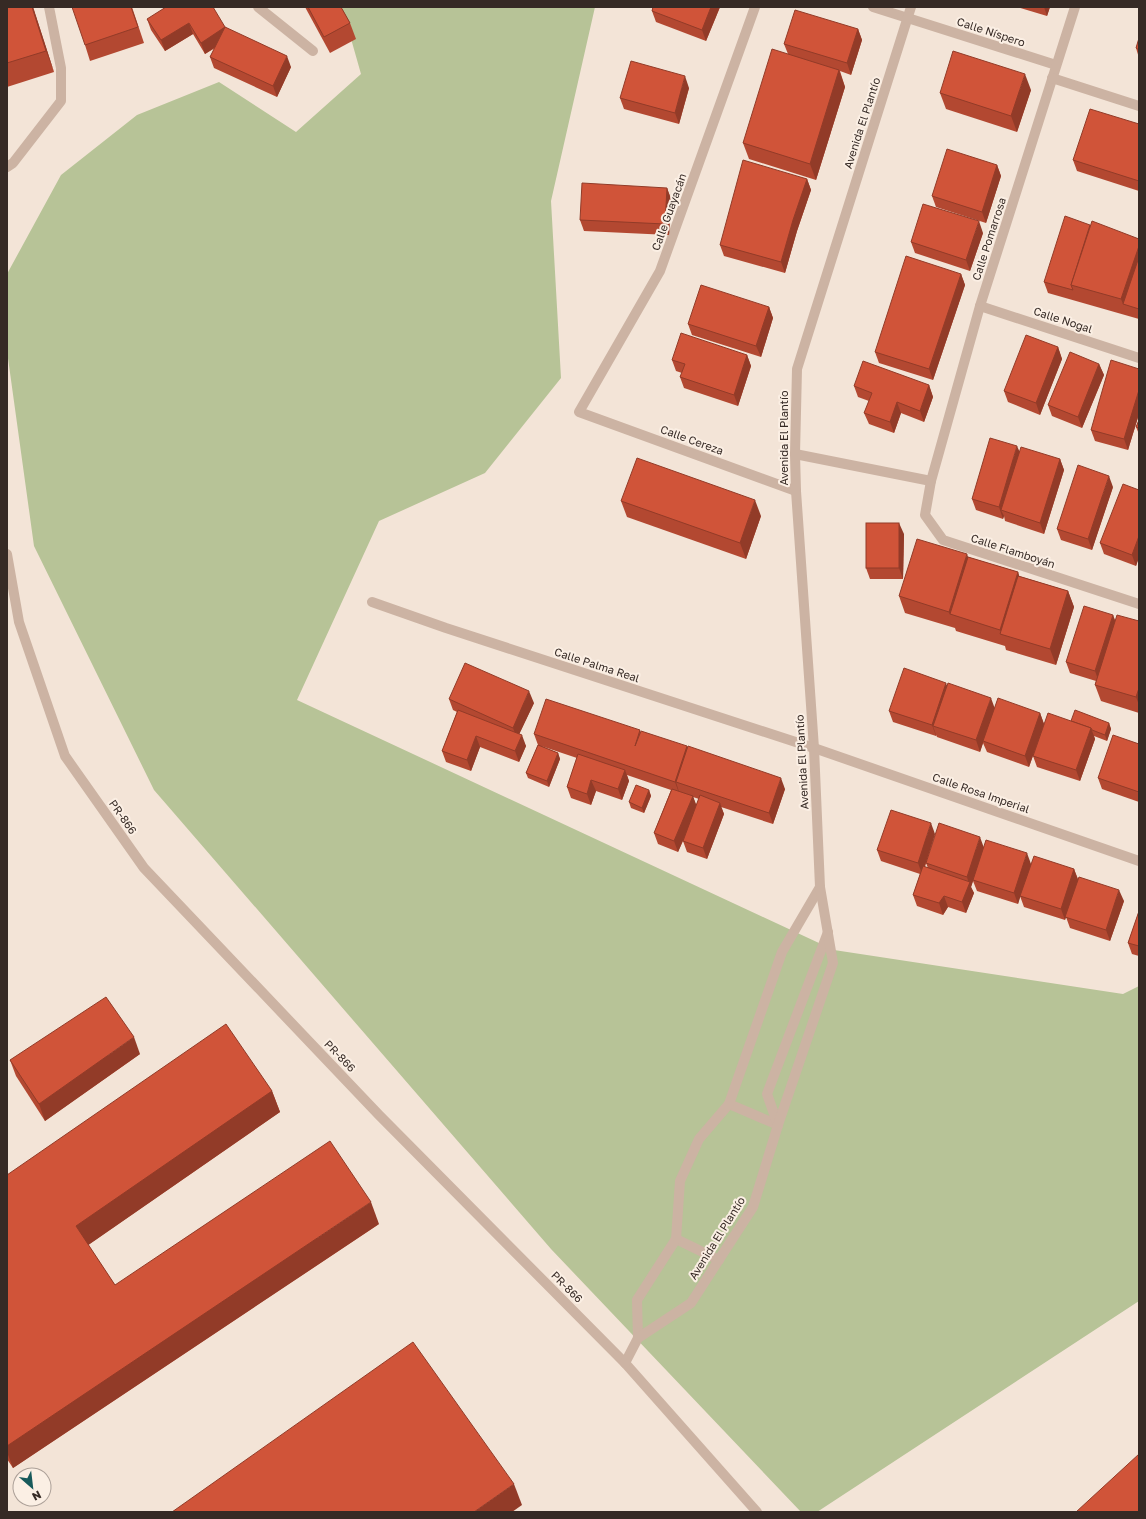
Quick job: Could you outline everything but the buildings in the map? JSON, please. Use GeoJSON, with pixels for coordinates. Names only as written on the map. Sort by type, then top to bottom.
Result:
{"type":"FeatureCollection","features":[{"type":"Feature","properties":{"kind":"street"},"geometry":{"type":"LineString","coordinates":[[7,167],[13,163],[61,101],[61,68],[49,7]]}},
{"type":"Feature","properties":{"kind":"street"},"geometry":{"type":"LineString","coordinates":[[258,7],[314,51]]}},
{"type":"Feature","properties":{"kind":"street","name":"Calle Guayacán"},"geometry":{"type":"LineString","coordinates":[[579,412],[660,271],[754,7]]}},
{"type":"Feature","properties":{"kind":"street","name":"Calle Níspero"},"geometry":{"type":"LineString","coordinates":[[873,7],[1056,65]]}},
{"type":"Feature","properties":{"kind":"street","name":"Avenida El Plantío"},"geometry":{"type":"LineString","coordinates":[[638,1338],[691,1303],[753,1207],[778,1125],[833,963],[820,887],[814,748],[796,490],[795,454],[797,368],[911,7]]}},
{"type":"Feature","properties":{"kind":"street","name":"Calle Pomarrosa"},"geometry":{"type":"LineString","coordinates":[[931,481],[980,306],[1075,7]]}},
{"type":"Feature","properties":{"kind":"street"},"geometry":{"type":"LineString","coordinates":[[1052,78],[1139,106]]}},
{"type":"Feature","properties":{"kind":"street","name":"Calle Nogal"},"geometry":{"type":"LineString","coordinates":[[980,306],[1139,358]]}},
{"type":"Feature","properties":{"kind":"street","name":"Calle Cereza"},"geometry":{"type":"LineString","coordinates":[[579,412],[796,490]]}},
{"type":"Feature","properties":{"kind":"street"},"geometry":{"type":"LineString","coordinates":[[795,454],[931,481]]}},
{"type":"Feature","properties":{"kind":"street","name":"Calle Flamboyán"},"geometry":{"type":"LineString","coordinates":[[931,481],[925,515],[943,540],[1139,604]]}},
{"type":"Feature","properties":{"kind":"street","name":"PR-866"},"geometry":{"type":"LineString","coordinates":[[7,554],[19,622],[65,756],[144,868],[379,1115],[625,1363],[757,1512]]}},
{"type":"Feature","properties":{"kind":"street","name":"Calle Palma Real"},"geometry":{"type":"LineString","coordinates":[[372,602],[446,628],[814,748]]}},
{"type":"Feature","properties":{"kind":"street","name":"Calle Rosa Imperial"},"geometry":{"type":"LineString","coordinates":[[814,748],[1139,861]]}},
{"type":"Feature","properties":{"kind":"street","name":"Avenida El Plantío"},"geometry":{"type":"LineString","coordinates":[[625,1363],[638,1338],[637,1300],[676,1239],[680,1181],[699,1140],[729,1104],[782,952],[820,887]]}},
{"type":"Feature","properties":{"kind":"street"},"geometry":{"type":"LineString","coordinates":[[778,1125],[767,1094],[828,932]]}},
{"type":"Feature","properties":{"kind":"street"},"geometry":{"type":"LineString","coordinates":[[729,1104],[778,1125]]}},
{"type":"Feature","properties":{"kind":"street"},"geometry":{"type":"LineString","coordinates":[[676,1239],[718,1260]]}},
{"type":"Feature","properties":{"kind":"green space"},"geometry":{"type":"Polygon","coordinates":[[[342,7],[595,7],[551,201],[561,378],[485,473],[379,521],[297,700],[834,950],[1123,994],[1139,986],[1139,1301],[817,1512],[801,1512],[551,1249],[154,790],[34,546],[7,351],[7,274],[61,175],[137,115],[219,82],[296,132],[361,74],[342,7]]]}}]}
